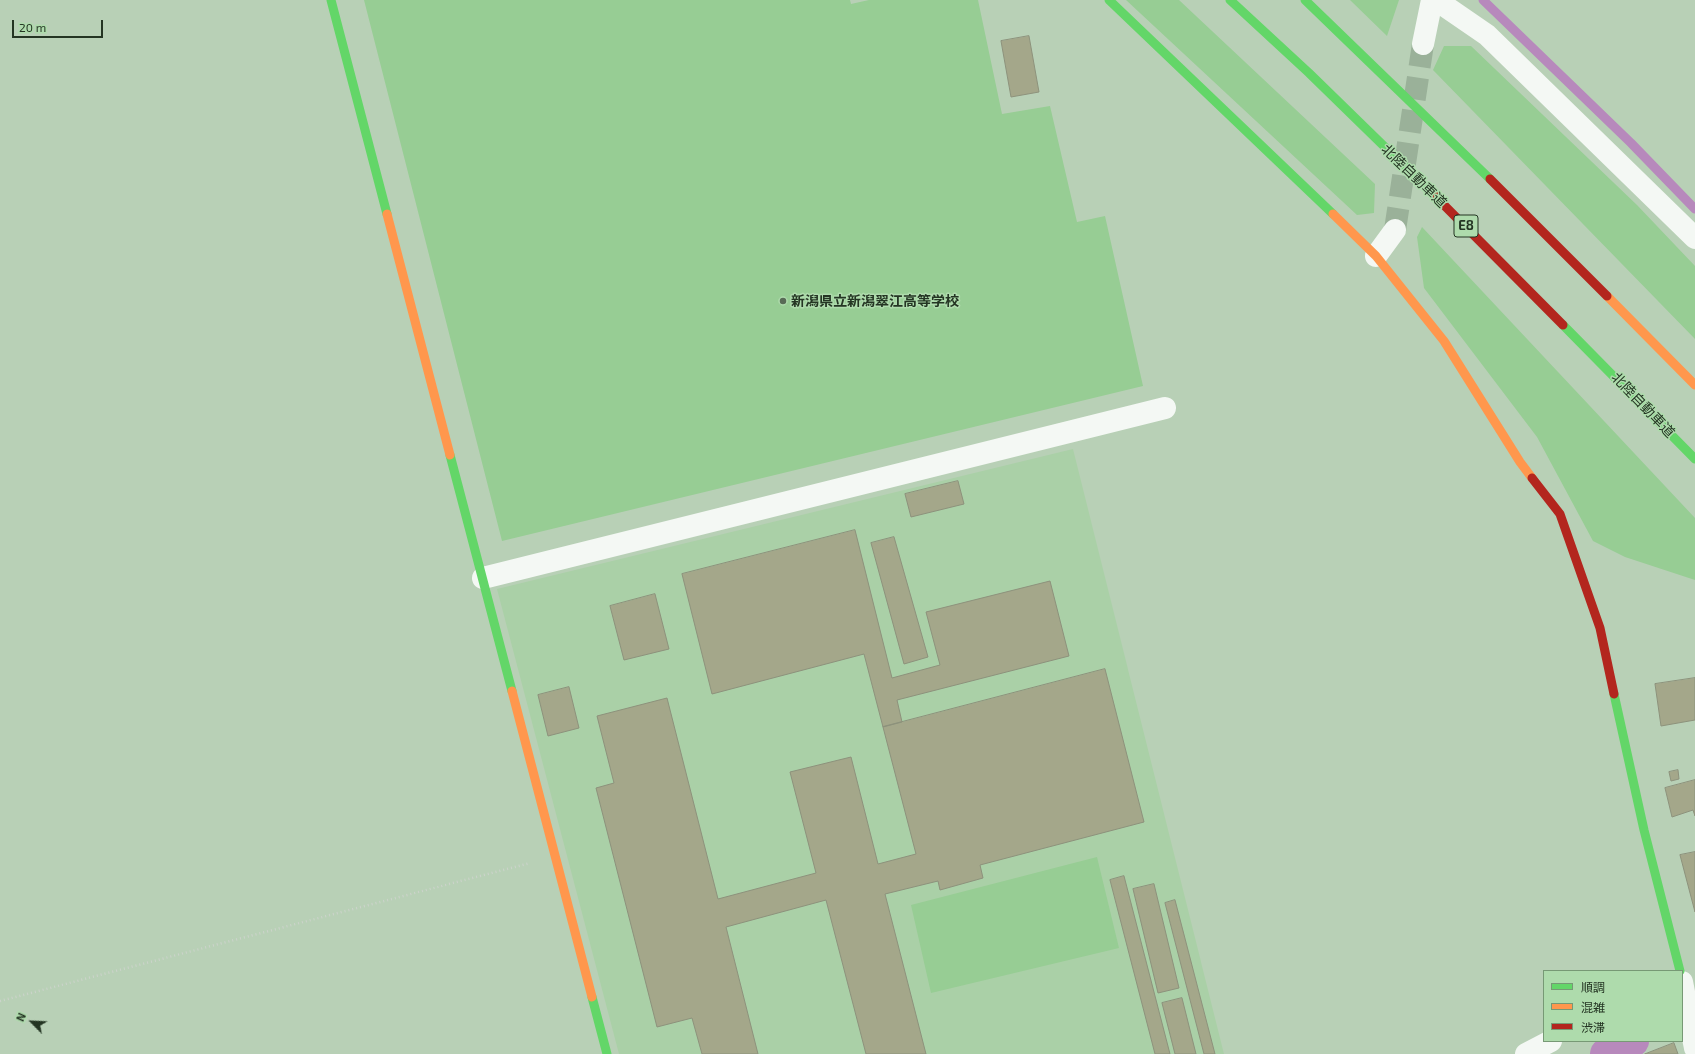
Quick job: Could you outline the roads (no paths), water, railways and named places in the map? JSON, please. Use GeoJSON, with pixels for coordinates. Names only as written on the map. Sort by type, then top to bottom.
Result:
{"type":"FeatureCollection","features":[{"type":"Feature","properties":{"kind":"main road"},"geometry":{"type":"LineString","coordinates":[[331,0],[607,1054]]}},
{"type":"Feature","properties":{"kind":"main road"},"geometry":{"type":"LineString","coordinates":[[1109,0],[1210,95],[1376,256],[1444,341],[1520,462],[1560,514],[1600,628],[1644,830],[1680,970]]}},
{"type":"Feature","properties":{"kind":"main road","name":"北陸自動車道"},"geometry":{"type":"LineString","coordinates":[[1230,0],[1309,73],[1480,240],[1695,459]]}},
{"type":"Feature","properties":{"kind":"main road"},"geometry":{"type":"LineString","coordinates":[[1305,0],[1504,192],[1695,385]]}},
{"type":"Feature","properties":{"kind":"street"},"geometry":{"type":"LineString","coordinates":[[1423,44],[1432,0]]}},
{"type":"Feature","properties":{"kind":"street"},"geometry":{"type":"LineString","coordinates":[[1436,0],[1487,35],[1695,238]]}},
{"type":"Feature","properties":{"kind":"street"},"geometry":{"type":"LineString","coordinates":[[1376,256],[1395,230]]}},
{"type":"Feature","properties":{"kind":"street"},"geometry":{"type":"LineString","coordinates":[[483,578],[1166,408]]}},
{"type":"Feature","properties":{"kind":"street"},"geometry":{"type":"LineString","coordinates":[[1683,987],[1695,1048]]}},
{"type":"Feature","properties":{"kind":"street"},"geometry":{"type":"LineString","coordinates":[[1526,1054],[1549,1042]]}},
{"type":"Feature","properties":{"kind":"waterway"},"geometry":{"type":"LineString","coordinates":[[1483,0],[1631,143],[1695,209]]}},
{"type":"Feature","properties":{"kind":"waterway"},"geometry":{"type":"LineString","coordinates":[[1606,1054],[1631,1042]]}},
{"type":"Feature","properties":{"kind":"tunnel"},"geometry":{"type":"LineString","coordinates":[[1395,230],[1423,44]]}},
{"type":"Feature","properties":{"kind":"place","name":"新潟県立新潟翠江高等学校"},"geometry":{"type":"Point","coordinates":[783,301]}}]}
